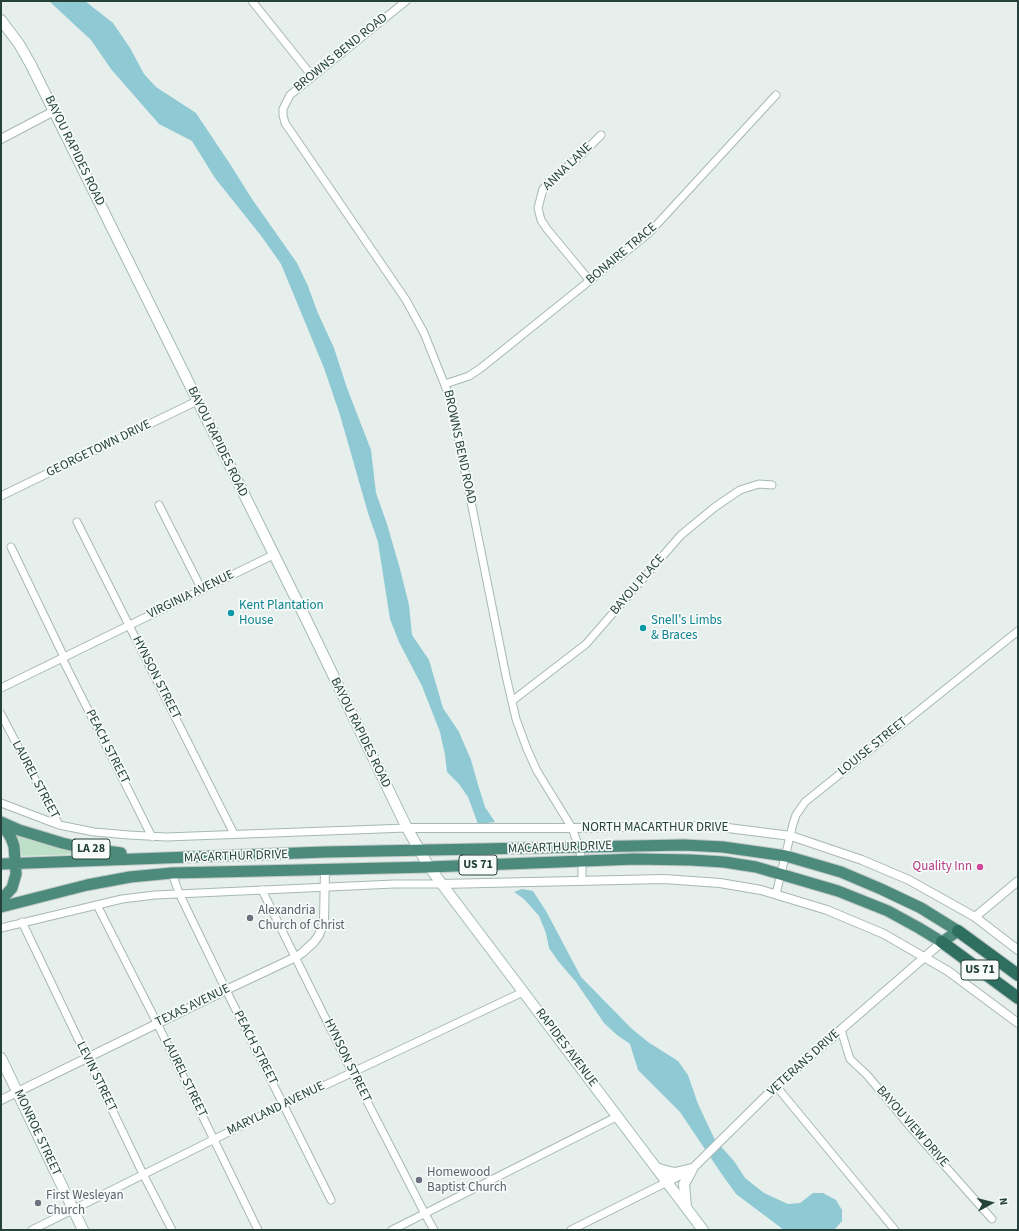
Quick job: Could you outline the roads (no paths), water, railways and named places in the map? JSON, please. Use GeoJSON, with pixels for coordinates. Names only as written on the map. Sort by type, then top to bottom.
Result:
{"type":"FeatureCollection","features":[{"type":"Feature","properties":{"kind":"highway","name":"LA 28"},"geometry":{"type":"LineString","coordinates":[[1,822],[36,836],[83,848],[124,854],[186,857]]}},
{"type":"Feature","properties":{"kind":"highway"},"geometry":{"type":"LineString","coordinates":[[1,827],[11,838],[14,846],[16,863],[16,874],[12,888],[1,900]]}},
{"type":"Feature","properties":{"kind":"highway","name":"MACARTHUR DRIVE"},"geometry":{"type":"LineString","coordinates":[[1,864],[325,852],[684,845],[723,847],[786,856],[840,872],[881,889],[921,908],[958,931],[1018,975]]}},
{"type":"Feature","properties":{"kind":"highway"},"geometry":{"type":"LineString","coordinates":[[325,852],[325,869]]}},
{"type":"Feature","properties":{"kind":"highway","name":"MACARTHUR DRIVE"},"geometry":{"type":"LineString","coordinates":[[1,907],[88,885],[130,877],[172,873],[429,867],[635,860],[711,861],[756,866],[863,900],[907,921],[942,942],[1018,998]]}},
{"type":"Feature","properties":{"kind":"highway"},"geometry":{"type":"LineString","coordinates":[[942,942],[958,931]]}},
{"type":"Feature","properties":{"kind":"main road","name":"BAYOU RAPIDES ROAD"},"geometry":{"type":"LineString","coordinates":[[1,20],[19,44],[54,111],[407,828],[429,867]]}},
{"type":"Feature","properties":{"kind":"main road","name":"RAPIDES AVENUE"},"geometry":{"type":"LineString","coordinates":[[429,867],[703,1230]]}},
{"type":"Feature","properties":{"kind":"main road","name":"MONROE STREET"},"geometry":{"type":"LineString","coordinates":[[1,1058],[83,1230]]}},
{"type":"Feature","properties":{"kind":"main road"},"geometry":{"type":"LineString","coordinates":[[656,1168],[675,1173],[694,1167]]}},
{"type":"Feature","properties":{"kind":"main road"},"geometry":{"type":"LineString","coordinates":[[686,1207],[684,1184],[694,1167]]}},
{"type":"Feature","properties":{"kind":"street"},"geometry":{"type":"LineString","coordinates":[[252,1],[312,76]]}},
{"type":"Feature","properties":{"kind":"street","name":"BROWNS BEND ROAD"},"geometry":{"type":"LineString","coordinates":[[406,1],[290,95],[283,109],[285,123],[406,300],[424,332],[445,384],[451,402],[512,701],[524,742],[534,766],[554,802],[572,828],[579,847],[582,862],[582,881]]}},
{"type":"Feature","properties":{"kind":"street","name":"BONAIRE TRACE"},"geometry":{"type":"LineString","coordinates":[[445,384],[469,376],[481,368],[649,233],[776,95]]}},
{"type":"Feature","properties":{"kind":"street"},"geometry":{"type":"LineString","coordinates":[[1,139],[54,111]]}},
{"type":"Feature","properties":{"kind":"street","name":"ANNA LANE"},"geometry":{"type":"LineString","coordinates":[[590,281],[547,229],[541,220],[538,208],[543,190],[546,186],[601,135]]}},
{"type":"Feature","properties":{"kind":"street","name":"GEORGETOWN DRIVE"},"geometry":{"type":"LineString","coordinates":[[1,496],[197,401]]}},
{"type":"Feature","properties":{"kind":"street","name":"BAYOU PLACE"},"geometry":{"type":"LineString","coordinates":[[512,701],[586,644],[681,535],[740,490],[759,484],[772,485]]}},
{"type":"Feature","properties":{"kind":"street"},"geometry":{"type":"LineString","coordinates":[[159,504],[202,590]]}},
{"type":"Feature","properties":{"kind":"street","name":"HYNSON STREET"},"geometry":{"type":"LineString","coordinates":[[77,522],[234,834]]}},
{"type":"Feature","properties":{"kind":"street","name":"PEACH STREET"},"geometry":{"type":"LineString","coordinates":[[11,548],[152,837]]}},
{"type":"Feature","properties":{"kind":"street","name":"VIRGINIA AVENUE"},"geometry":{"type":"LineString","coordinates":[[1,688],[273,555]]}},
{"type":"Feature","properties":{"kind":"street","name":"LOUISE STREET"},"geometry":{"type":"LineString","coordinates":[[776,894],[780,873],[786,856],[796,815],[804,802],[1018,632]]}},
{"type":"Feature","properties":{"kind":"street","name":"LAUREL STREET"},"geometry":{"type":"LineString","coordinates":[[1,714],[59,825]]}},
{"type":"Feature","properties":{"kind":"street","name":"MACARTHUR DRIVE"},"geometry":{"type":"LineString","coordinates":[[1,803],[42,820],[59,825],[110,834],[152,837],[407,828]]}},
{"type":"Feature","properties":{"kind":"street","name":"NORTH MACARTHUR DRIVE"},"geometry":{"type":"LineString","coordinates":[[407,828],[720,827],[791,836],[862,860],[909,880],[975,917],[1018,950]]}},
{"type":"Feature","properties":{"kind":"street","name":"TEXAS AVENUE"},"geometry":{"type":"LineString","coordinates":[[1,1100],[157,1023],[296,957],[314,942],[322,928],[325,914],[325,869]]}},
{"type":"Feature","properties":{"kind":"street","name":"PEACH STREET"},"geometry":{"type":"LineString","coordinates":[[172,873],[179,893],[226,990],[331,1200]]}},
{"type":"Feature","properties":{"kind":"street"},"geometry":{"type":"LineString","coordinates":[[1,928],[122,899],[179,893],[394,884],[664,879],[699,881],[737,885],[776,894],[821,907],[862,924],[884,934],[951,973],[1018,1022]]}},
{"type":"Feature","properties":{"kind":"street"},"geometry":{"type":"LineString","coordinates":[[975,917],[1018,881]]}},
{"type":"Feature","properties":{"kind":"street","name":"HYNSON STREET"},"geometry":{"type":"LineString","coordinates":[[262,890],[352,1072],[434,1230]]}},
{"type":"Feature","properties":{"kind":"street","name":"LAUREL STREET"},"geometry":{"type":"LineString","coordinates":[[97,905],[157,1023],[258,1230]]}},
{"type":"Feature","properties":{"kind":"street","name":"LEVIN STREET"},"geometry":{"type":"LineString","coordinates":[[22,922],[143,1174],[172,1230]]}},
{"type":"Feature","properties":{"kind":"street","name":"VETERANS DRIVE"},"geometry":{"type":"LineString","coordinates":[[667,1182],[694,1167],[776,1086],[942,942]]}},
{"type":"Feature","properties":{"kind":"street","name":"MARYLAND AVENUE"},"geometry":{"type":"LineString","coordinates":[[32,1230],[283,1105],[523,992]]}},
{"type":"Feature","properties":{"kind":"street","name":"BAYOU VIEW DRIVE"},"geometry":{"type":"LineString","coordinates":[[841,1030],[850,1059],[867,1074],[914,1131],[992,1219]]}},
{"type":"Feature","properties":{"kind":"street"},"geometry":{"type":"LineString","coordinates":[[776,1086],[895,1230]]}},
{"type":"Feature","properties":{"kind":"street"},"geometry":{"type":"LineString","coordinates":[[392,1230],[618,1116]]}},
{"type":"Feature","properties":{"kind":"street"},"geometry":{"type":"LineString","coordinates":[[572,1230],[667,1182]]}},
{"type":"Feature","properties":{"kind":"water"},"geometry":{"type":"Polygon","coordinates":[[[49,1],[85,1],[113,23],[130,48],[144,74],[156,87],[196,113],[252,199],[297,263],[334,348],[347,388],[371,450],[376,493],[400,569],[409,605],[412,635],[429,660],[443,708],[459,732],[471,760],[485,807],[495,822],[478,824],[468,797],[459,784],[447,772],[440,732],[422,686],[399,642],[390,619],[378,542],[368,513],[340,415],[324,368],[281,264],[262,237],[215,178],[192,141],[159,124],[111,69],[91,40],[49,1]]]}},
{"type":"Feature","properties":{"kind":"water"},"geometry":{"type":"Polygon","coordinates":[[[522,889],[533,891],[546,911],[581,977],[631,1028],[648,1042],[678,1061],[688,1075],[698,1104],[715,1140],[734,1161],[745,1178],[764,1193],[788,1204],[800,1203],[813,1193],[823,1193],[836,1200],[842,1210],[842,1221],[834,1230],[784,1230],[736,1194],[680,1112],[638,1070],[630,1044],[604,1023],[576,982],[558,961],[549,948],[546,933],[539,916],[524,899],[514,892],[522,889]]]}},
{"type":"Feature","properties":{"kind":"place","name":"Kent Plantation House"},"geometry":{"type":"Point","coordinates":[231,613]}},
{"type":"Feature","properties":{"kind":"place","name":"Snell's Limbs & Braces"},"geometry":{"type":"Point","coordinates":[643,628]}},
{"type":"Feature","properties":{"kind":"place","name":"Quality Inn"},"geometry":{"type":"Point","coordinates":[980,867]}},
{"type":"Feature","properties":{"kind":"place","name":"Alexandria Church of Christ"},"geometry":{"type":"Point","coordinates":[250,918]}},
{"type":"Feature","properties":{"kind":"place","name":"Homewood Baptist Church"},"geometry":{"type":"Point","coordinates":[419,1180]}},
{"type":"Feature","properties":{"kind":"place","name":"First Wesleyan Church"},"geometry":{"type":"Point","coordinates":[38,1203]}}]}
